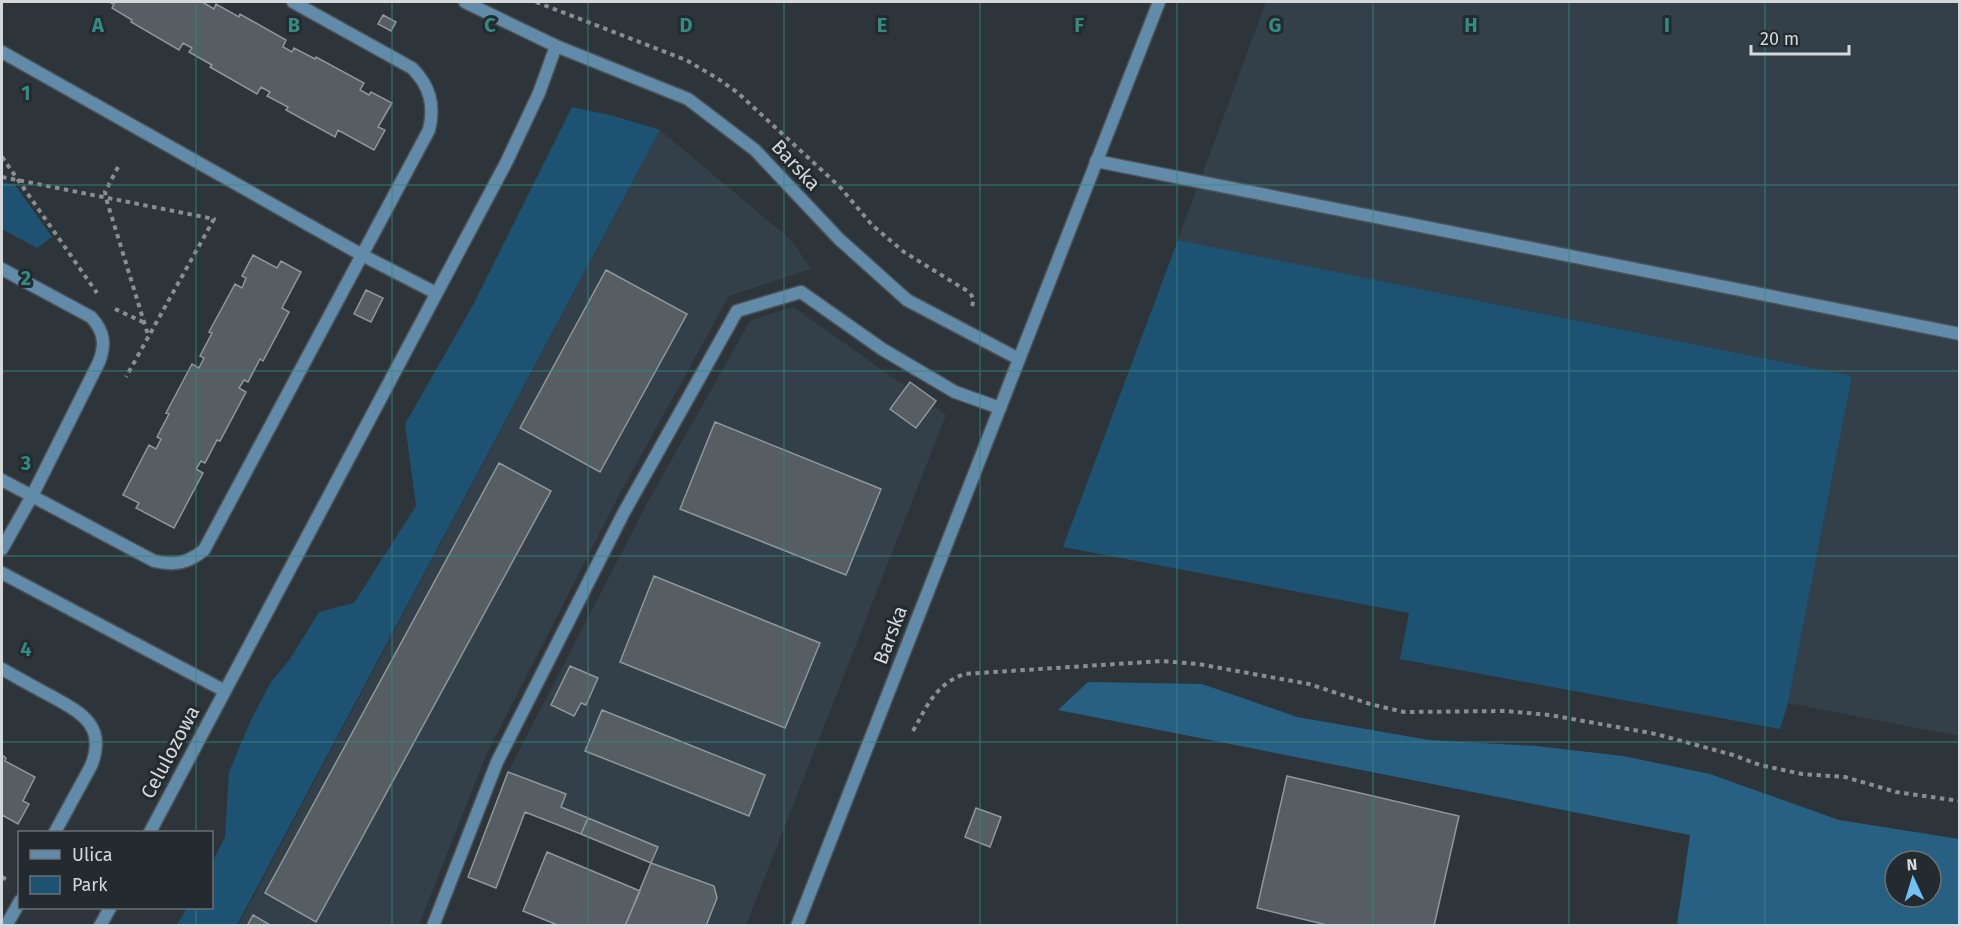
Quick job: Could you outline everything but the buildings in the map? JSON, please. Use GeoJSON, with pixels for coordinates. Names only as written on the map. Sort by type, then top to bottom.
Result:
{"type":"FeatureCollection","features":[{"type":"Feature","properties":{"kind":"street"},"geometry":{"type":"LineString","coordinates":[[2,480],[154,561],[168,565],[183,564],[204,550],[429,130],[432,105],[428,89],[412,68],[293,2]]}},
{"type":"Feature","properties":{"kind":"street"},"geometry":{"type":"LineString","coordinates":[[465,2],[556,46]]}},
{"type":"Feature","properties":{"kind":"street","name":"Barska"},"geometry":{"type":"LineString","coordinates":[[797,926],[1159,2]]}},
{"type":"Feature","properties":{"kind":"street","name":"Celulozowa"},"geometry":{"type":"LineString","coordinates":[[151,831],[507,161],[539,93],[556,46]]}},
{"type":"Feature","properties":{"kind":"street","name":"Barska"},"geometry":{"type":"LineString","coordinates":[[556,46],[688,99],[755,150],[838,239],[907,300],[1019,359]]}},
{"type":"Feature","properties":{"kind":"street"},"geometry":{"type":"LineString","coordinates":[[2,52],[362,255],[436,293]]}},
{"type":"Feature","properties":{"kind":"street"},"geometry":{"type":"LineString","coordinates":[[1096,161],[1959,334]]}},
{"type":"Feature","properties":{"kind":"street"},"geometry":{"type":"LineString","coordinates":[[2,269],[91,317],[102,333],[104,343],[99,362],[32,496],[2,549]]}},
{"type":"Feature","properties":{"kind":"street"},"geometry":{"type":"LineString","coordinates":[[433,926],[497,762],[623,514],[737,311],[801,292],[882,349],[955,392],[1000,408]]}},
{"type":"Feature","properties":{"kind":"street"},"geometry":{"type":"LineString","coordinates":[[2,573],[225,691]]}},
{"type":"Feature","properties":{"kind":"street"},"geometry":{"type":"LineString","coordinates":[[2,669],[75,709],[87,719],[96,737],[95,756],[91,766],[57,831]]}},
{"type":"Feature","properties":{"kind":"street"},"geometry":{"type":"LineString","coordinates":[[6,926],[18,905]]}},
{"type":"Feature","properties":{"kind":"street"},"geometry":{"type":"LineString","coordinates":[[100,926],[109,909]]}},
{"type":"Feature","properties":{"kind":"path"},"geometry":{"type":"LineString","coordinates":[[2,157],[102,301]]}},
{"type":"Feature","properties":{"kind":"path"},"geometry":{"type":"LineString","coordinates":[[118,166],[105,192],[106,198],[149,336]]}},
{"type":"Feature","properties":{"kind":"path"},"geometry":{"type":"LineString","coordinates":[[2,177],[214,219],[126,377]]}},
{"type":"Feature","properties":{"kind":"path"},"geometry":{"type":"LineString","coordinates":[[108,306],[145,323]]}},
{"type":"Feature","properties":{"kind":"path"},"geometry":{"type":"LineString","coordinates":[[913,731],[933,694],[951,679],[964,674],[1162,661],[1197,664],[1309,684],[1370,704],[1404,712],[1505,711],[1550,715],[1656,734],[1760,765],[1802,774],[1845,777],[1896,792],[1959,801]]}},
{"type":"Feature","properties":{"kind":"path"},"geometry":{"type":"LineString","coordinates":[[2,877],[9,881]]}},
{"type":"Feature","properties":{"kind":"shaded area"},"geometry":{"type":"Polygon","coordinates":[[[1266,2],[1959,2],[1959,736],[1788,703],[1852,376],[1178,240],[1266,2]]]}},
{"type":"Feature","properties":{"kind":"shaded area"},"geometry":{"type":"Polygon","coordinates":[[[660,130],[792,241],[811,269],[729,296],[619,495],[486,755],[419,925],[238,926],[660,130]]]}},
{"type":"Feature","properties":{"kind":"shaded area"},"geometry":{"type":"Polygon","coordinates":[[[793,307],[946,415],[746,925],[560,925],[523,911],[547,852],[639,891],[657,847],[561,807],[566,794],[508,772],[650,498],[750,321],[793,307]]]}},
{"type":"Feature","properties":{"kind":"shaded area"},"geometry":{"type":"Polygon","coordinates":[[[1088,682],[1202,684],[1297,717],[1429,740],[1536,746],[1623,756],[1710,774],[1839,820],[1959,839],[1959,925],[1677,925],[1690,835],[1058,710],[1088,682]]]}},
{"type":"Feature","properties":{"kind":"green space"},"geometry":{"type":"Polygon","coordinates":[[[572,107],[614,116],[660,130],[237,925],[177,925],[186,909],[213,909],[213,861],[225,837],[229,772],[251,720],[271,682],[290,659],[319,612],[354,603],[416,506],[405,424],[473,305],[572,107]]]}},
{"type":"Feature","properties":{"kind":"green space"},"geometry":{"type":"Polygon","coordinates":[[[2,182],[15,185],[52,237],[37,248],[2,229],[2,182]]]}},
{"type":"Feature","properties":{"kind":"green space"},"geometry":{"type":"Polygon","coordinates":[[[1178,240],[1852,376],[1788,703],[1780,729],[1400,659],[1409,613],[1063,547],[1178,240]]]}}]}
